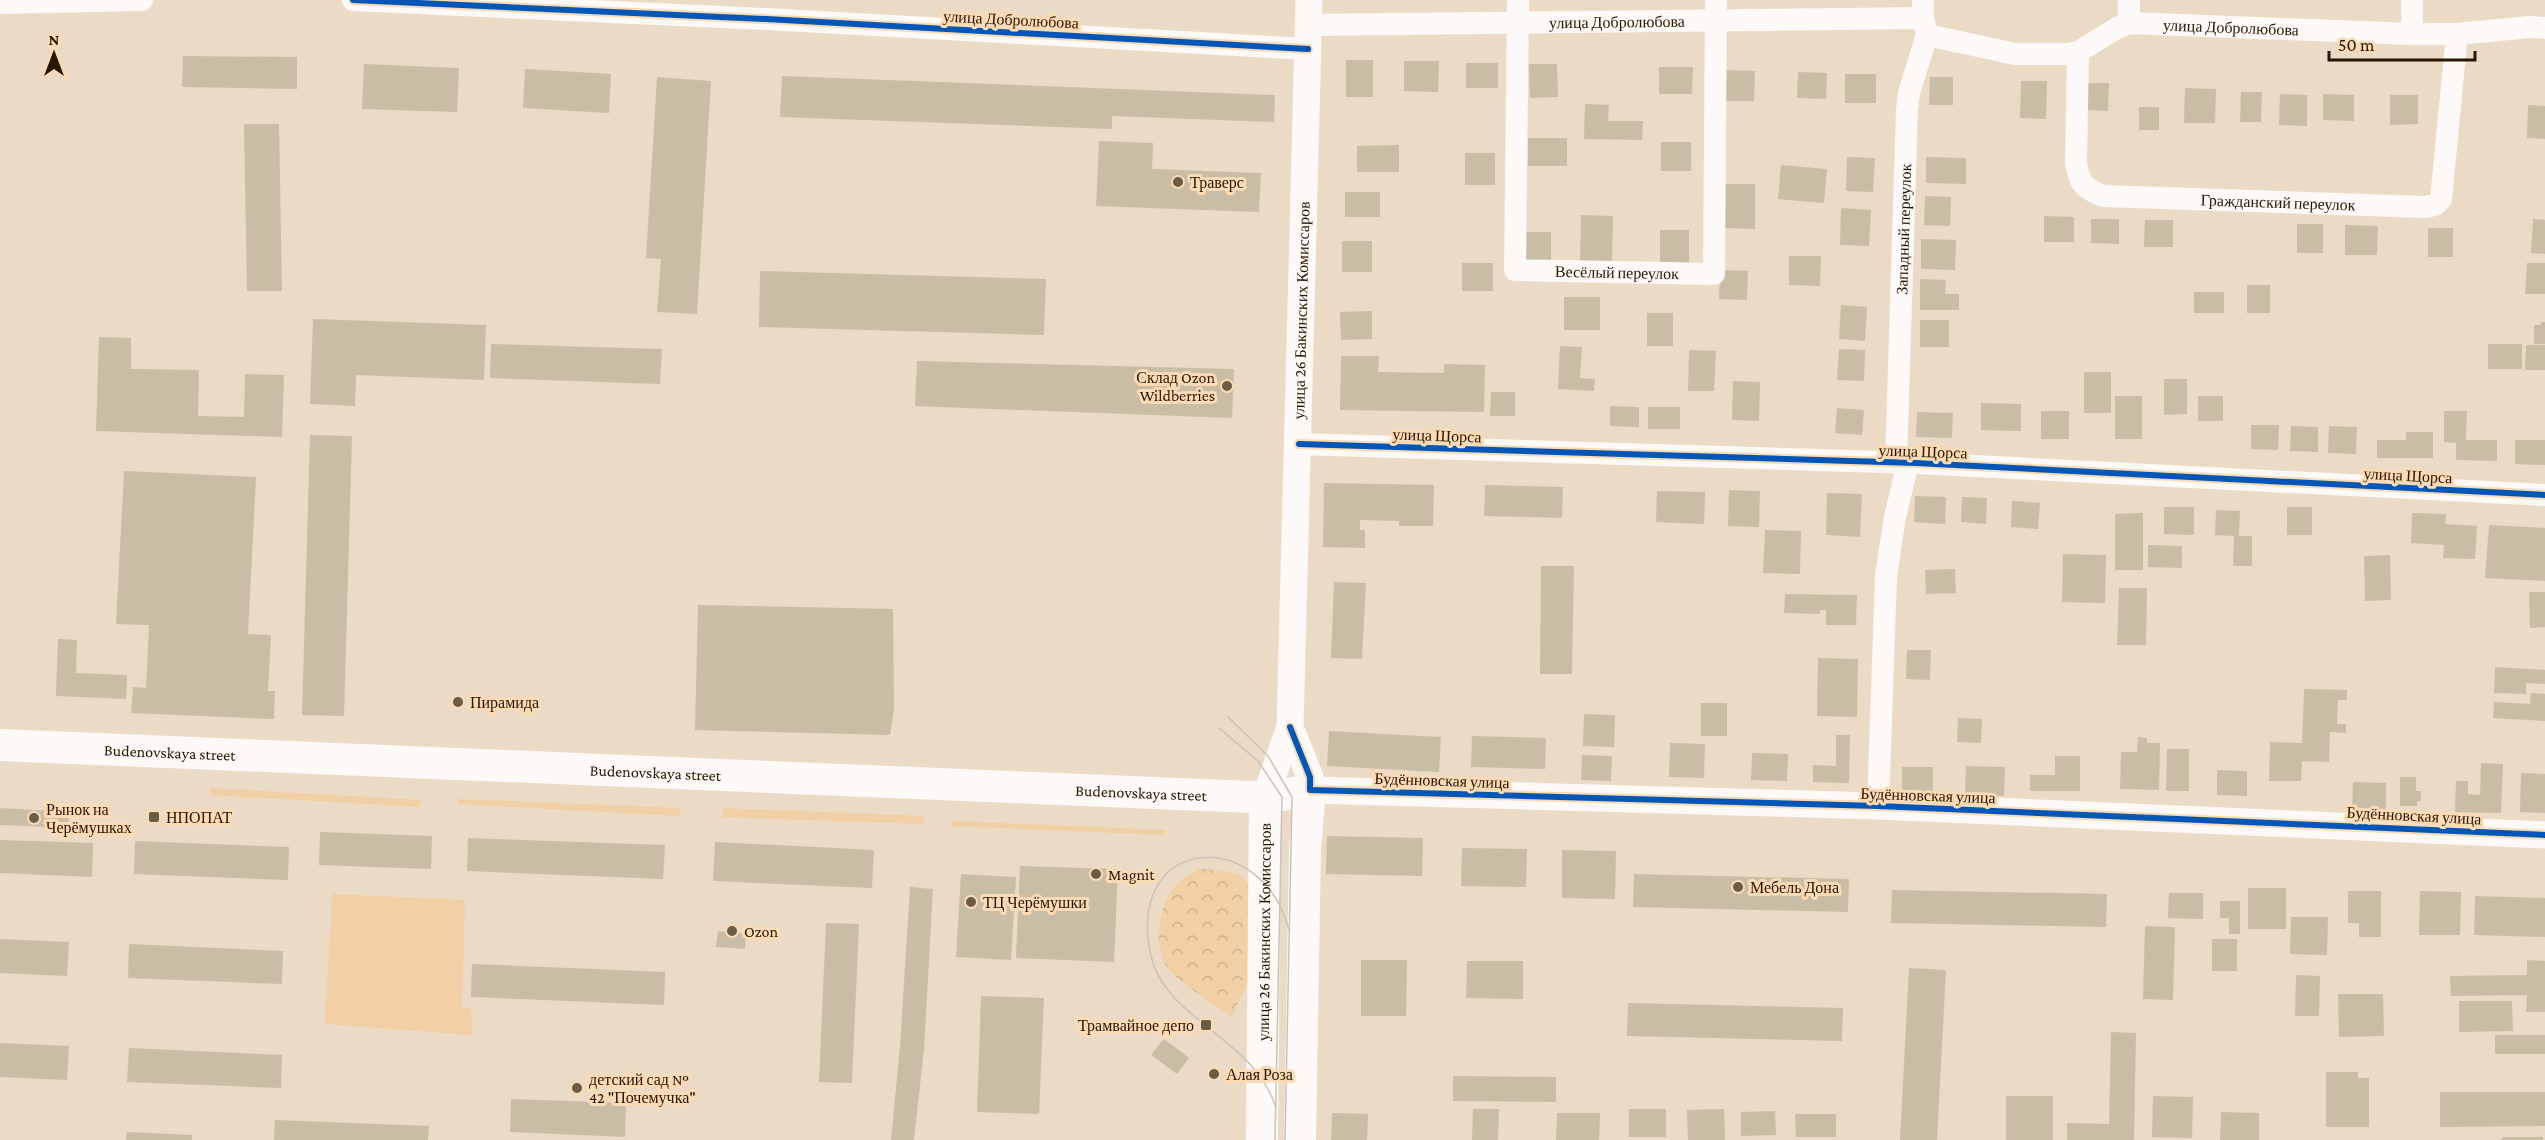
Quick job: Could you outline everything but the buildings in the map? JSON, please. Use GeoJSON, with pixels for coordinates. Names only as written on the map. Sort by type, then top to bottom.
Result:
{"type":"FeatureCollection","features":[{"type":"Feature","properties":{"kind":"main road","name":"Budenovskaya street"},"geometry":{"type":"LineString","coordinates":[[0,745],[1265,798],[1310,790]]}},
{"type":"Feature","properties":{"kind":"main road","name":"улица 26 Бакинских Комиссаров"},"geometry":{"type":"LineString","coordinates":[[1300,1140],[1305,849],[1310,790]]}},
{"type":"Feature","properties":{"kind":"main road","name":"улица 26 Бакинских Комиссаров"},"geometry":{"type":"LineString","coordinates":[[1262,1140],[1265,798]]}},
{"type":"Feature","properties":{"kind":"street"},"geometry":{"type":"LineString","coordinates":[[0,3],[142,0]]}},
{"type":"Feature","properties":{"kind":"street","name":"улица Добролюбова"},"geometry":{"type":"LineString","coordinates":[[353,0],[766,19],[1309,25],[1518,11],[1716,10],[1924,18],[2015,54],[2078,52],[2129,23],[2412,34],[2457,34],[2530,27],[2545,28]]}},
{"type":"Feature","properties":{"kind":"street"},"geometry":{"type":"LineString","coordinates":[[2129,0],[2129,23]]}},
{"type":"Feature","properties":{"kind":"street"},"geometry":{"type":"LineString","coordinates":[[2412,0],[2412,34]]}},
{"type":"Feature","properties":{"kind":"street","name":"Весёлый переулок"},"geometry":{"type":"LineString","coordinates":[[1518,11],[1515,270],[1714,274],[1716,10]]}},
{"type":"Feature","properties":{"kind":"street","name":"Западный переулок"},"geometry":{"type":"LineString","coordinates":[[1878,806],[1886,576],[1902,463],[1907,109],[1924,18]]}},
{"type":"Feature","properties":{"kind":"street","name":"улица 26 Бакинских Комиссаров"},"geometry":{"type":"LineString","coordinates":[[1265,798],[1290,728],[1309,25]]}},
{"type":"Feature","properties":{"kind":"street","name":"Гражданский переулок"},"geometry":{"type":"LineString","coordinates":[[2078,52],[2076,163],[2079,180],[2086,188],[2103,196],[2425,207],[2435,205],[2441,199],[2457,34]]}},
{"type":"Feature","properties":{"kind":"street","name":"улица Щорса"},"geometry":{"type":"LineString","coordinates":[[1299,444],[1902,463],[2545,495]]}},
{"type":"Feature","properties":{"kind":"street","name":"улица 26 Бакинских Комиссаров"},"geometry":{"type":"LineString","coordinates":[[1290,728],[1310,777],[1310,790]]}},
{"type":"Feature","properties":{"kind":"street","name":"Будённовская улица"},"geometry":{"type":"LineString","coordinates":[[1310,790],[1878,806],[2545,835]]}},
{"type":"Feature","properties":{"kind":"green space"},"geometry":{"type":"Polygon","coordinates":[[[210,788],[421,800],[420,807],[210,795],[210,788]]]}},
{"type":"Feature","properties":{"kind":"green space"},"geometry":{"type":"Polygon","coordinates":[[[458,799],[680,808],[680,816],[458,804],[458,799]]]}},
{"type":"Feature","properties":{"kind":"green space"},"geometry":{"type":"Polygon","coordinates":[[[723,808],[924,816],[923,824],[721,817],[723,808]]]}},
{"type":"Feature","properties":{"kind":"green space"},"geometry":{"type":"Polygon","coordinates":[[[953,821],[1166,830],[1164,835],[952,826],[953,821]]]}},
{"type":"Feature","properties":{"kind":"green space"},"geometry":{"type":"Polygon","coordinates":[[[1200,868],[1239,874],[1252,887],[1252,973],[1232,1017],[1175,976],[1164,962],[1161,952],[1159,928],[1164,905],[1176,885],[1200,868]]]}},
{"type":"Feature","properties":{"kind":"green space"},"geometry":{"type":"Polygon","coordinates":[[[332,894],[465,900],[462,1008],[471,1009],[472,1035],[325,1024],[332,894]]]}},
{"type":"Feature","properties":{"kind":"tram line"},"geometry":{"type":"LineString","coordinates":[[1228,717],[1268,756],[1292,797],[1285,1140]]}},
{"type":"Feature","properties":{"kind":"tram line"},"geometry":{"type":"LineString","coordinates":[[1219,728],[1258,761],[1282,797],[1275,1140]]}},
{"type":"Feature","properties":{"kind":"tram line"},"geometry":{"type":"LineString","coordinates":[[1276,1108],[1265,1084],[1250,1064],[1173,997],[1160,978],[1151,956],[1148,916],[1157,886],[1175,867],[1199,858],[1226,860],[1252,872],[1274,896],[1289,930]]}},
{"type":"Feature","properties":{"kind":"cycle path"},"geometry":{"type":"LineString","coordinates":[[353,0],[766,19],[1308,49]]}},
{"type":"Feature","properties":{"kind":"cycle path"},"geometry":{"type":"LineString","coordinates":[[1299,444],[1916,463],[2545,495]]}},
{"type":"Feature","properties":{"kind":"cycle path"},"geometry":{"type":"LineString","coordinates":[[1290,727],[1310,777],[1310,790],[1878,806],[2545,835]]}},
{"type":"Feature","properties":{"kind":"place","name":"Траверс"},"geometry":{"type":"Point","coordinates":[1178,182]}},
{"type":"Feature","properties":{"kind":"place","name":"Склад Ozon Wildberries"},"geometry":{"type":"Point","coordinates":[1227,386]}},
{"type":"Feature","properties":{"kind":"place","name":"Пирамида"},"geometry":{"type":"Point","coordinates":[458,702]}},
{"type":"Feature","properties":{"kind":"place","name":"НПОПАТ"},"geometry":{"type":"Point","coordinates":[154,817]}},
{"type":"Feature","properties":{"kind":"place","name":"Рынок на Черёмушках"},"geometry":{"type":"Point","coordinates":[34,818]}},
{"type":"Feature","properties":{"kind":"place","name":"Magnit"},"geometry":{"type":"Point","coordinates":[1096,874]}},
{"type":"Feature","properties":{"kind":"place","name":"Мебель Дона"},"geometry":{"type":"Point","coordinates":[1738,887]}},
{"type":"Feature","properties":{"kind":"place","name":"ТЦ Черёмушки"},"geometry":{"type":"Point","coordinates":[971,902]}},
{"type":"Feature","properties":{"kind":"place","name":"Ozon"},"geometry":{"type":"Point","coordinates":[732,931]}},
{"type":"Feature","properties":{"kind":"place","name":"Трамвайное депо"},"geometry":{"type":"Point","coordinates":[1206,1025]}},
{"type":"Feature","properties":{"kind":"place","name":"Алая Роза"},"geometry":{"type":"Point","coordinates":[1214,1074]}},
{"type":"Feature","properties":{"kind":"place","name":"детский сад № 42 \"Почемучка\""},"geometry":{"type":"Point","coordinates":[577,1088]}}]}
